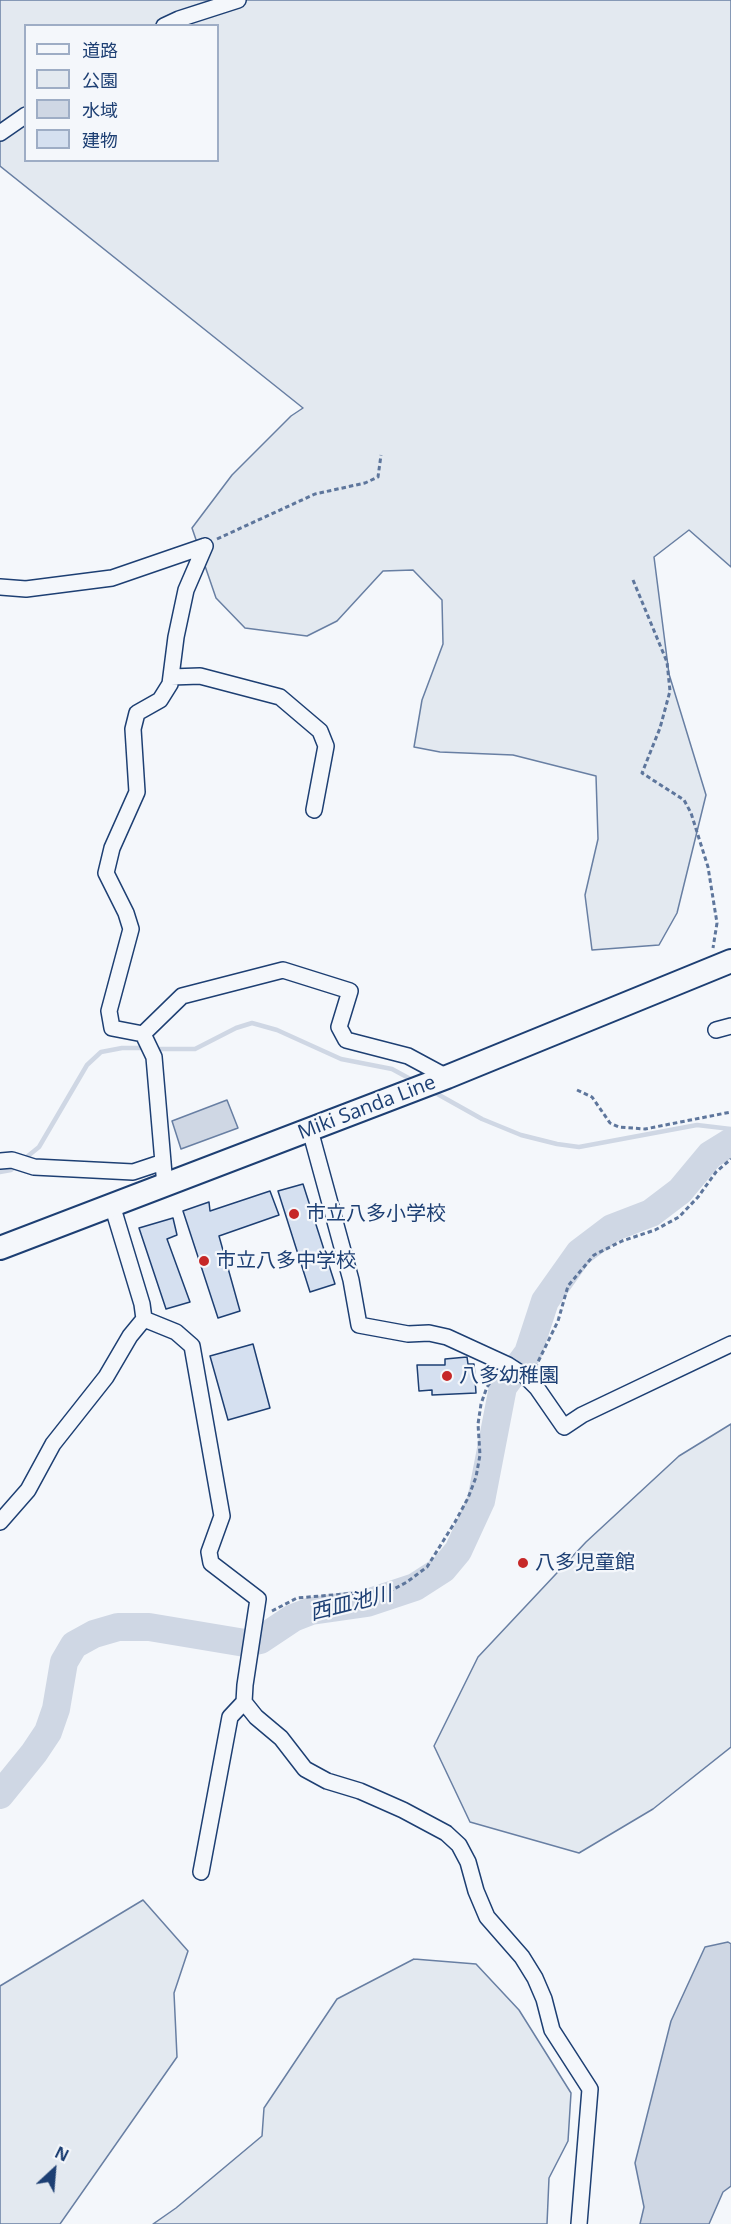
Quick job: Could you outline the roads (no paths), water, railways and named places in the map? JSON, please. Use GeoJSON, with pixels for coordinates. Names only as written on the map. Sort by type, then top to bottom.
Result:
{"type":"FeatureCollection","features":[{"type":"Feature","properties":{"kind":"main road","name":"Miki Sanda Line"},"geometry":{"type":"LineString","coordinates":[[0,1248],[434,1082],[720,964]]}},
{"type":"Feature","properties":{"kind":"street"},"geometry":{"type":"LineString","coordinates":[[168,24],[237,0]]}},
{"type":"Feature","properties":{"kind":"street"},"geometry":{"type":"LineString","coordinates":[[0,133],[24,116]]}},
{"type":"Feature","properties":{"kind":"street"},"geometry":{"type":"LineString","coordinates":[[0,587],[26,589],[112,578],[205,546],[186,590],[176,637],[170,684],[160,700],[137,712],[133,729],[137,792],[112,848],[106,873],[126,913],[131,929],[109,1011],[112,1028],[143,1034]]}},
{"type":"Feature","properties":{"kind":"street"},"geometry":{"type":"LineString","coordinates":[[171,677],[200,676],[280,697],[320,731],[326,746],[314,810]]}},
{"type":"Feature","properties":{"kind":"street"},"geometry":{"type":"LineString","coordinates":[[143,1034],[182,996],[283,970],[350,991],[339,1027],[346,1040],[408,1056],[434,1082]]}},
{"type":"Feature","properties":{"kind":"street"},"geometry":{"type":"LineString","coordinates":[[143,1034],[154,1057],[165,1186]]}},
{"type":"Feature","properties":{"kind":"street"},"geometry":{"type":"LineString","coordinates":[[310,1130],[351,1280],[358,1325],[408,1334],[429,1333],[447,1337],[506,1365],[537,1388],[564,1427],[591,1411],[731,1344]]}},
{"type":"Feature","properties":{"kind":"street"},"geometry":{"type":"LineString","coordinates":[[0,1161],[12,1160],[34,1167],[133,1172],[163,1162]]}},
{"type":"Feature","properties":{"kind":"street"},"geometry":{"type":"LineString","coordinates":[[0,1522],[28,1490],[53,1444],[106,1377],[130,1336],[144,1319],[142,1304],[112,1205]]}},
{"type":"Feature","properties":{"kind":"street"},"geometry":{"type":"LineString","coordinates":[[144,1319],[176,1332],[192,1346],[222,1516],[209,1552],[211,1563],[258,1599],[244,1702],[230,1717],[201,1872]]}},
{"type":"Feature","properties":{"kind":"street"},"geometry":{"type":"LineString","coordinates":[[244,1702],[256,1718],[281,1738],[304,1769],[327,1781],[360,1791],[403,1810],[446,1833],[459,1845],[468,1862],[487,1917],[522,1957],[535,1978],[544,1999],[552,2030],[590,2089],[579,2224]]}},
{"type":"Feature","properties":{"kind":"water"},"geometry":{"type":"Polygon","coordinates":[[[227,1100],[238,1128],[181,1149],[172,1121],[227,1100]]]}},
{"type":"Feature","properties":{"kind":"water"},"geometry":{"type":"Polygon","coordinates":[[[728,1942],[731,1944],[731,2186],[723,2192],[709,2224],[640,2224],[644,2207],[635,2163],[671,2021],[705,1947],[728,1942]]]}},
{"type":"Feature","properties":{"kind":"waterway"},"geometry":{"type":"LineString","coordinates":[[155,1049],[195,1049],[236,1028],[252,1023],[277,1030],[341,1059],[392,1069],[414,1081]]}},
{"type":"Feature","properties":{"kind":"waterway"},"geometry":{"type":"LineString","coordinates":[[23,1160],[39,1147],[87,1065],[101,1052],[122,1048],[146,1048]]}},
{"type":"Feature","properties":{"kind":"waterway"},"geometry":{"type":"LineString","coordinates":[[432,1091],[482,1119],[521,1135],[579,1147],[697,1125],[731,1129]]}},
{"type":"Feature","properties":{"kind":"waterway","name":"西皿池川"},"geometry":{"type":"LineString","coordinates":[[0,1795],[48,1732],[56,1709],[64,1662],[74,1645],[94,1634],[118,1627],[149,1627],[245,1643],[260,1640],[293,1618],[311,1611],[367,1603],[415,1587],[443,1569],[458,1551],[481,1501],[503,1387],[528,1353],[545,1301],[579,1253],[612,1228],[651,1213],[680,1191],[710,1155],[731,1142]]}},
{"type":"Feature","properties":{"kind":"waterway"},"geometry":{"type":"LineString","coordinates":[[0,1172],[11,1170],[16,1166]]}},
{"type":"Feature","properties":{"kind":"place","name":"市立八多小学校"},"geometry":{"type":"Point","coordinates":[294,1214]}},
{"type":"Feature","properties":{"kind":"place","name":"市立八多中学校"},"geometry":{"type":"Point","coordinates":[204,1261]}},
{"type":"Feature","properties":{"kind":"place","name":"八多幼稚園"},"geometry":{"type":"Point","coordinates":[447,1376]}},
{"type":"Feature","properties":{"kind":"place","name":"八多児童館"},"geometry":{"type":"Point","coordinates":[523,1563]}}]}
